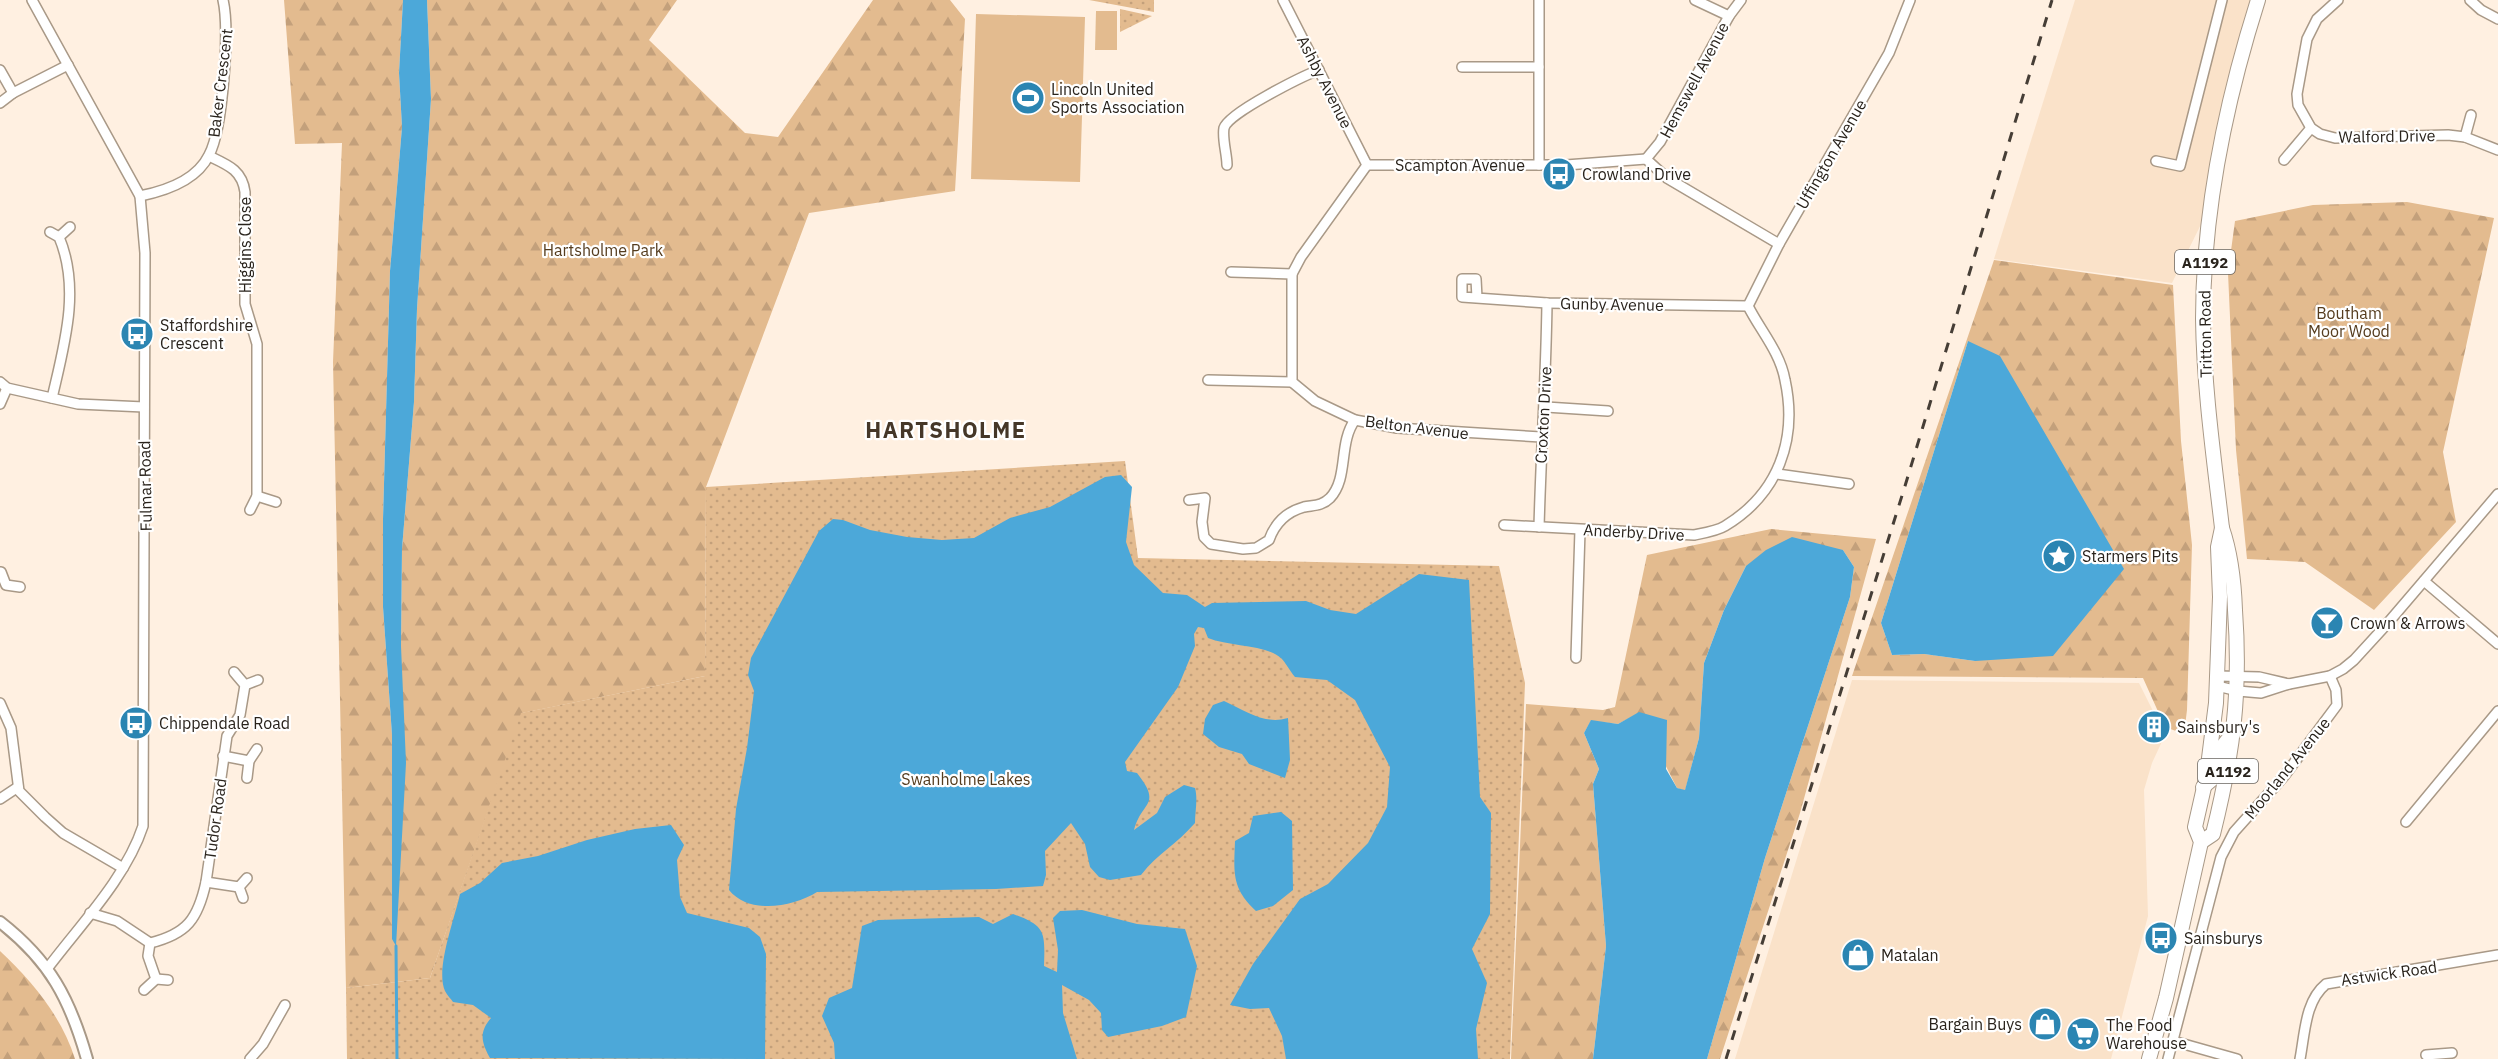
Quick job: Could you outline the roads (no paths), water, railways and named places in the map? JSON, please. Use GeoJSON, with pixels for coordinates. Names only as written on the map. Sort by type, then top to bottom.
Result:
{"type":"FeatureCollection","features":[{"type":"Feature","properties":{"kind":"main road","name":"Tritton Road"},"geometry":{"type":"LineString","coordinates":[[2201,842],[2213,834],[2235,731],[2238,691],[2232,576],[2228,546],[2222,528],[2204,357],[2205,256],[2211,204],[2223,141],[2258,0]]}},
{"type":"Feature","properties":{"kind":"main road","name":"Tritton Road"},"geometry":{"type":"LineString","coordinates":[[2149,1059],[2166,998],[2201,842],[2195,827],[2217,681],[2220,597],[2218,547],[2222,528]]}},
{"type":"Feature","properties":{"kind":"main road"},"geometry":{"type":"LineString","coordinates":[[2199,789],[2217,775],[2222,747],[2235,731]]}},
{"type":"Feature","properties":{"kind":"street","name":"Fulmar Road"},"geometry":{"type":"LineString","coordinates":[[33,0],[140,196],[145,253],[145,792],[143,826],[136,848],[123,868],[47,969]]}},
{"type":"Feature","properties":{"kind":"street","name":"Baker Crescent"},"geometry":{"type":"LineString","coordinates":[[140,196],[162,192],[180,183],[209,156],[219,112],[228,29],[223,0]]}},
{"type":"Feature","properties":{"kind":"street","name":"Ashby Avenue"},"geometry":{"type":"LineString","coordinates":[[1283,0],[1367,165]]}},
{"type":"Feature","properties":{"kind":"street"},"geometry":{"type":"LineString","coordinates":[[1539,0],[1539,165]]}},
{"type":"Feature","properties":{"kind":"street"},"geometry":{"type":"LineString","coordinates":[[1695,0],[1729,16]]}},
{"type":"Feature","properties":{"kind":"street","name":"Hemswell Avenue"},"geometry":{"type":"LineString","coordinates":[[1646,159],[1660,142],[1729,16],[1741,0]]}},
{"type":"Feature","properties":{"kind":"street","name":"Uffington Avenue"},"geometry":{"type":"LineString","coordinates":[[1748,306],[1779,244],[1889,53],[1908,0]]}},
{"type":"Feature","properties":{"kind":"street"},"geometry":{"type":"LineString","coordinates":[[2156,161],[2180,170],[2222,0]]}},
{"type":"Feature","properties":{"kind":"street"},"geometry":{"type":"LineString","coordinates":[[2284,160],[2311,128],[2298,105],[2297,94],[2307,39],[2317,19],[2338,0]]}},
{"type":"Feature","properties":{"kind":"street"},"geometry":{"type":"LineString","coordinates":[[2470,0],[2481,10],[2498,19]]}},
{"type":"Feature","properties":{"kind":"street"},"geometry":{"type":"LineString","coordinates":[[0,103],[12,93],[68,65]]}},
{"type":"Feature","properties":{"kind":"street"},"geometry":{"type":"LineString","coordinates":[[1462,67],[1539,67]]}},
{"type":"Feature","properties":{"kind":"street"},"geometry":{"type":"LineString","coordinates":[[0,70],[12,93]]}},
{"type":"Feature","properties":{"kind":"street"},"geometry":{"type":"LineString","coordinates":[[1227,165],[1224,128],[1228,120],[1274,91],[1319,70]]}},
{"type":"Feature","properties":{"kind":"street"},"geometry":{"type":"LineString","coordinates":[[2465,137],[2471,115]]}},
{"type":"Feature","properties":{"kind":"street","name":"Walford Drive"},"geometry":{"type":"LineString","coordinates":[[2311,128],[2320,134],[2335,138],[2448,135],[2465,137],[2498,150]]}},
{"type":"Feature","properties":{"kind":"street","name":"Higgins Close"},"geometry":{"type":"LineString","coordinates":[[209,156],[238,172],[244,181],[245,304],[257,344],[257,496],[250,510]]}},
{"type":"Feature","properties":{"kind":"street"},"geometry":{"type":"LineString","coordinates":[[1646,159],[1667,178],[1779,244]]}},
{"type":"Feature","properties":{"kind":"street","name":"Scampton Avenue"},"geometry":{"type":"LineString","coordinates":[[1367,165],[1539,165],[1646,159]]}},
{"type":"Feature","properties":{"kind":"street"},"geometry":{"type":"LineString","coordinates":[[1208,380],[1292,382],[1292,274],[1301,257],[1367,165]]}},
{"type":"Feature","properties":{"kind":"street"},"geometry":{"type":"LineString","coordinates":[[59,237],[70,227]]}},
{"type":"Feature","properties":{"kind":"street"},"geometry":{"type":"LineString","coordinates":[[50,232],[59,237],[68,264],[69,314],[66,340],[52,398]]}},
{"type":"Feature","properties":{"kind":"street"},"geometry":{"type":"LineString","coordinates":[[1231,272],[1292,274]]}},
{"type":"Feature","properties":{"kind":"street","name":"Gunby Avenue"},"geometry":{"type":"LineString","coordinates":[[1477,298],[1547,303],[1748,306]]}},
{"type":"Feature","properties":{"kind":"street","name":"Croxton Drive"},"geometry":{"type":"LineString","coordinates":[[1539,526],[1547,303]]}},
{"type":"Feature","properties":{"kind":"street","name":"Anderby Drive"},"geometry":{"type":"LineString","coordinates":[[1504,525],[1694,535],[1724,527],[1757,500],[1777,474],[1786,449],[1789,414],[1785,379],[1776,354],[1748,306]]}},
{"type":"Feature","properties":{"kind":"street","name":"Belton Avenue"},"geometry":{"type":"LineString","coordinates":[[1292,382],[1315,401],[1355,420],[1397,428],[1542,437]]}},
{"type":"Feature","properties":{"kind":"street"},"geometry":{"type":"LineString","coordinates":[[0,404],[3,385],[94,406],[144,406]]}},
{"type":"Feature","properties":{"kind":"street"},"geometry":{"type":"LineString","coordinates":[[1545,407],[1608,411]]}},
{"type":"Feature","properties":{"kind":"street"},"geometry":{"type":"LineString","coordinates":[[1189,500],[1205,498],[1202,522],[1204,537],[1211,544],[1243,549],[1256,548],[1269,540],[1273,528],[1287,514],[1305,507],[1315,507],[1332,497],[1341,475],[1341,460],[1348,430],[1355,420]]}},
{"type":"Feature","properties":{"kind":"street"},"geometry":{"type":"LineString","coordinates":[[1777,474],[1849,484]]}},
{"type":"Feature","properties":{"kind":"street"},"geometry":{"type":"LineString","coordinates":[[2217,681],[2238,691],[2261,693],[2289,684],[2330,676],[2354,660],[2498,494]]}},
{"type":"Feature","properties":{"kind":"street"},"geometry":{"type":"LineString","coordinates":[[257,496],[276,502]]}},
{"type":"Feature","properties":{"kind":"street"},"geometry":{"type":"LineString","coordinates":[[1576,658],[1580,530]]}},
{"type":"Feature","properties":{"kind":"street"},"geometry":{"type":"LineString","coordinates":[[1,572],[6,585]]}},
{"type":"Feature","properties":{"kind":"street"},"geometry":{"type":"LineString","coordinates":[[2424,580],[2498,644]]}},
{"type":"Feature","properties":{"kind":"street"},"geometry":{"type":"LineString","coordinates":[[6,585],[20,587]]}},
{"type":"Feature","properties":{"kind":"street"},"geometry":{"type":"LineString","coordinates":[[0,595],[6,585]]}},
{"type":"Feature","properties":{"kind":"street"},"geometry":{"type":"LineString","coordinates":[[234,672],[245,685],[258,680]]}},
{"type":"Feature","properties":{"kind":"street"},"geometry":{"type":"LineString","coordinates":[[2217,681],[2238,675],[2275,679],[2289,684]]}},
{"type":"Feature","properties":{"kind":"street","name":"Moorland Avenue"},"geometry":{"type":"LineString","coordinates":[[2173,1041],[2221,857],[2234,832],[2285,775],[2337,705],[2336,690],[2330,676]]}},
{"type":"Feature","properties":{"kind":"street","name":"Tudor Road"},"geometry":{"type":"LineString","coordinates":[[150,943],[167,939],[181,932],[193,921],[203,899],[223,756],[227,736],[240,715],[245,685]]}},
{"type":"Feature","properties":{"kind":"street"},"geometry":{"type":"LineString","coordinates":[[0,703],[11,728],[18,787],[63,833],[123,868]]}},
{"type":"Feature","properties":{"kind":"street"},"geometry":{"type":"LineString","coordinates":[[2406,822],[2498,711]]}},
{"type":"Feature","properties":{"kind":"street","name":"Tudor Road"},"geometry":{"type":"LineString","coordinates":[[247,778],[249,761],[257,749]]}},
{"type":"Feature","properties":{"kind":"street","name":"Tudor Road"},"geometry":{"type":"LineString","coordinates":[[223,756],[249,761]]}},
{"type":"Feature","properties":{"kind":"street"},"geometry":{"type":"LineString","coordinates":[[0,799],[18,787]]}},
{"type":"Feature","properties":{"kind":"street"},"geometry":{"type":"LineString","coordinates":[[243,898],[239,887],[247,878]]}},
{"type":"Feature","properties":{"kind":"street","name":"Tudor Road"},"geometry":{"type":"LineString","coordinates":[[206,882],[239,887]]}},
{"type":"Feature","properties":{"kind":"street"},"geometry":{"type":"LineString","coordinates":[[90,913],[117,921],[150,943],[148,956],[156,979]]}},
{"type":"Feature","properties":{"kind":"street"},"geometry":{"type":"LineString","coordinates":[[0,922],[28,944],[47,969],[76,1021],[87,1059]]}},
{"type":"Feature","properties":{"kind":"street","name":"Astwick Road"},"geometry":{"type":"LineString","coordinates":[[2300,1059],[2314,996],[2326,984],[2498,955]]}},
{"type":"Feature","properties":{"kind":"street"},"geometry":{"type":"LineString","coordinates":[[144,990],[156,979],[168,980]]}},
{"type":"Feature","properties":{"kind":"street"},"geometry":{"type":"LineString","coordinates":[[250,1059],[263,1044],[285,1005]]}},
{"type":"Feature","properties":{"kind":"street"},"geometry":{"type":"LineString","coordinates":[[2168,1059],[2173,1041],[2236,1059]]}},
{"type":"Feature","properties":{"kind":"street"},"geometry":{"type":"LineString","coordinates":[[2426,1055],[2439,1057],[2452,1053]]}},
{"type":"Feature","properties":{"kind":"water"},"geometry":{"type":"Polygon","coordinates":[[[403,0],[427,0],[431,99],[417,309],[414,402],[402,549],[401,646],[406,763],[396,946],[392,939],[392,735],[383,607],[383,519],[390,271],[402,127],[399,73],[403,0]]]}},
{"type":"Feature","properties":{"kind":"water"},"geometry":{"type":"Polygon","coordinates":[[[1968,341],[2000,356],[2124,569],[2053,656],[1975,661],[1924,654],[1892,655],[1881,623],[1968,341]]]}},
{"type":"Feature","properties":{"kind":"water"},"geometry":{"type":"Polygon","coordinates":[[[1121,475],[1132,487],[1126,542],[1134,565],[1163,593],[1187,595],[1205,607],[1212,603],[1306,601],[1330,610],[1356,614],[1419,574],[1469,580],[1480,797],[1491,813],[1490,914],[1472,949],[1487,983],[1476,1029],[1478,1059],[1286,1059],[1282,1036],[1269,1008],[1250,1009],[1230,1005],[1253,964],[1300,899],[1328,884],[1368,843],[1387,807],[1390,767],[1355,700],[1327,680],[1295,677],[1283,660],[1274,653],[1208,638],[1204,628],[1198,627],[1194,634],[1195,646],[1178,687],[1125,762],[1127,771],[1137,773],[1145,784],[1149,798],[1134,830],[1157,813],[1165,797],[1184,785],[1195,788],[1196,792],[1195,823],[1141,875],[1110,880],[1099,877],[1090,867],[1085,844],[1071,823],[1045,851],[1046,875],[1043,886],[817,892],[796,902],[771,906],[748,903],[729,890],[736,809],[754,691],[748,675],[751,658],[819,531],[833,519],[843,520],[870,530],[907,537],[942,540],[974,538],[1010,518],[1050,507],[1105,477],[1121,475]]]}},
{"type":"Feature","properties":{"kind":"water"},"geometry":{"type":"Polygon","coordinates":[[[1792,537],[1843,550],[1854,567],[1850,597],[1765,858],[1707,1059],[1593,1059],[1606,946],[1593,784],[1599,769],[1584,733],[1591,720],[1618,724],[1639,712],[1667,720],[1666,769],[1677,788],[1685,790],[1699,738],[1704,663],[1724,610],[1746,566],[1766,550],[1792,537]]]}},
{"type":"Feature","properties":{"kind":"water"},"geometry":{"type":"Polygon","coordinates":[[[1224,701],[1263,718],[1279,720],[1288,718],[1290,760],[1285,778],[1249,764],[1242,754],[1219,747],[1203,734],[1205,719],[1213,705],[1224,701]]]}},
{"type":"Feature","properties":{"kind":"water"},"geometry":{"type":"Polygon","coordinates":[[[1281,812],[1292,821],[1293,890],[1273,906],[1256,911],[1238,887],[1235,871],[1235,841],[1249,833],[1253,816],[1281,812]]]}},
{"type":"Feature","properties":{"kind":"water"},"geometry":{"type":"Polygon","coordinates":[[[671,825],[684,845],[677,860],[680,897],[687,913],[749,928],[760,937],[766,954],[765,1059],[490,1058],[485,1047],[483,1033],[491,1018],[473,1005],[453,1002],[445,991],[443,981],[444,957],[460,894],[480,883],[502,863],[538,856],[587,840],[635,829],[671,825]]]}},
{"type":"Feature","properties":{"kind":"water"},"geometry":{"type":"Polygon","coordinates":[[[1082,910],[1137,924],[1185,929],[1197,966],[1186,1017],[1162,1026],[1108,1037],[1102,1030],[1101,1013],[1089,1000],[1062,985],[1063,1013],[1077,1059],[835,1059],[834,1043],[822,1016],[829,998],[852,988],[862,926],[878,920],[979,917],[993,924],[1013,914],[1038,927],[1043,938],[1044,966],[1057,972],[1058,950],[1053,918],[1060,911],[1082,910]]]}},
{"type":"Feature","properties":{"kind":"waterway"},"geometry":{"type":"LineString","coordinates":[[396,946],[397,1059]]}},
{"type":"Feature","properties":{"kind":"railway"},"geometry":{"type":"LineString","coordinates":[[1726,1059],[1905,486],[2052,0]]}},
{"type":"Feature","properties":{"kind":"place","name":"Lincoln United Sports Association"},"geometry":{"type":"Point","coordinates":[1028,98]}},
{"type":"Feature","properties":{"kind":"place","name":"Crowland Drive"},"geometry":{"type":"Point","coordinates":[1559,174]}},
{"type":"Feature","properties":{"kind":"place","name":"Staffordshire Crescent"},"geometry":{"type":"Point","coordinates":[137,334]}},
{"type":"Feature","properties":{"kind":"place","name":"Starmers Pits"},"geometry":{"type":"Point","coordinates":[2059,556]}},
{"type":"Feature","properties":{"kind":"place","name":"Crown & Arrows"},"geometry":{"type":"Point","coordinates":[2327,623]}},
{"type":"Feature","properties":{"kind":"place","name":"Chippendale Road"},"geometry":{"type":"Point","coordinates":[136,723]}},
{"type":"Feature","properties":{"kind":"place","name":"Sainsbury's"},"geometry":{"type":"Point","coordinates":[2154,727]}},
{"type":"Feature","properties":{"kind":"place","name":"Sainsburys"},"geometry":{"type":"Point","coordinates":[2161,938]}},
{"type":"Feature","properties":{"kind":"place","name":"Matalan"},"geometry":{"type":"Point","coordinates":[1858,955]}},
{"type":"Feature","properties":{"kind":"place","name":"Bargain Buys"},"geometry":{"type":"Point","coordinates":[2045,1024]}},
{"type":"Feature","properties":{"kind":"place","name":"The Food Warehouse"},"geometry":{"type":"Point","coordinates":[2083,1034]}},
{"type":"Feature","properties":{"kind":"district","name":"HARTSHOLME"},"geometry":{"type":"Point","coordinates":[946,429]}},
{"type":"Feature","properties":{"kind":"park label","name":"Hartsholme Park"},"geometry":{"type":"Point","coordinates":[603,250]}},
{"type":"Feature","properties":{"kind":"park label","name":"Boutham Moor Wood"},"geometry":{"type":"Point","coordinates":[2349,322]}},
{"type":"Feature","properties":{"kind":"park label","name":"Swanholme Lakes"},"geometry":{"type":"Point","coordinates":[966,779]}}]}
